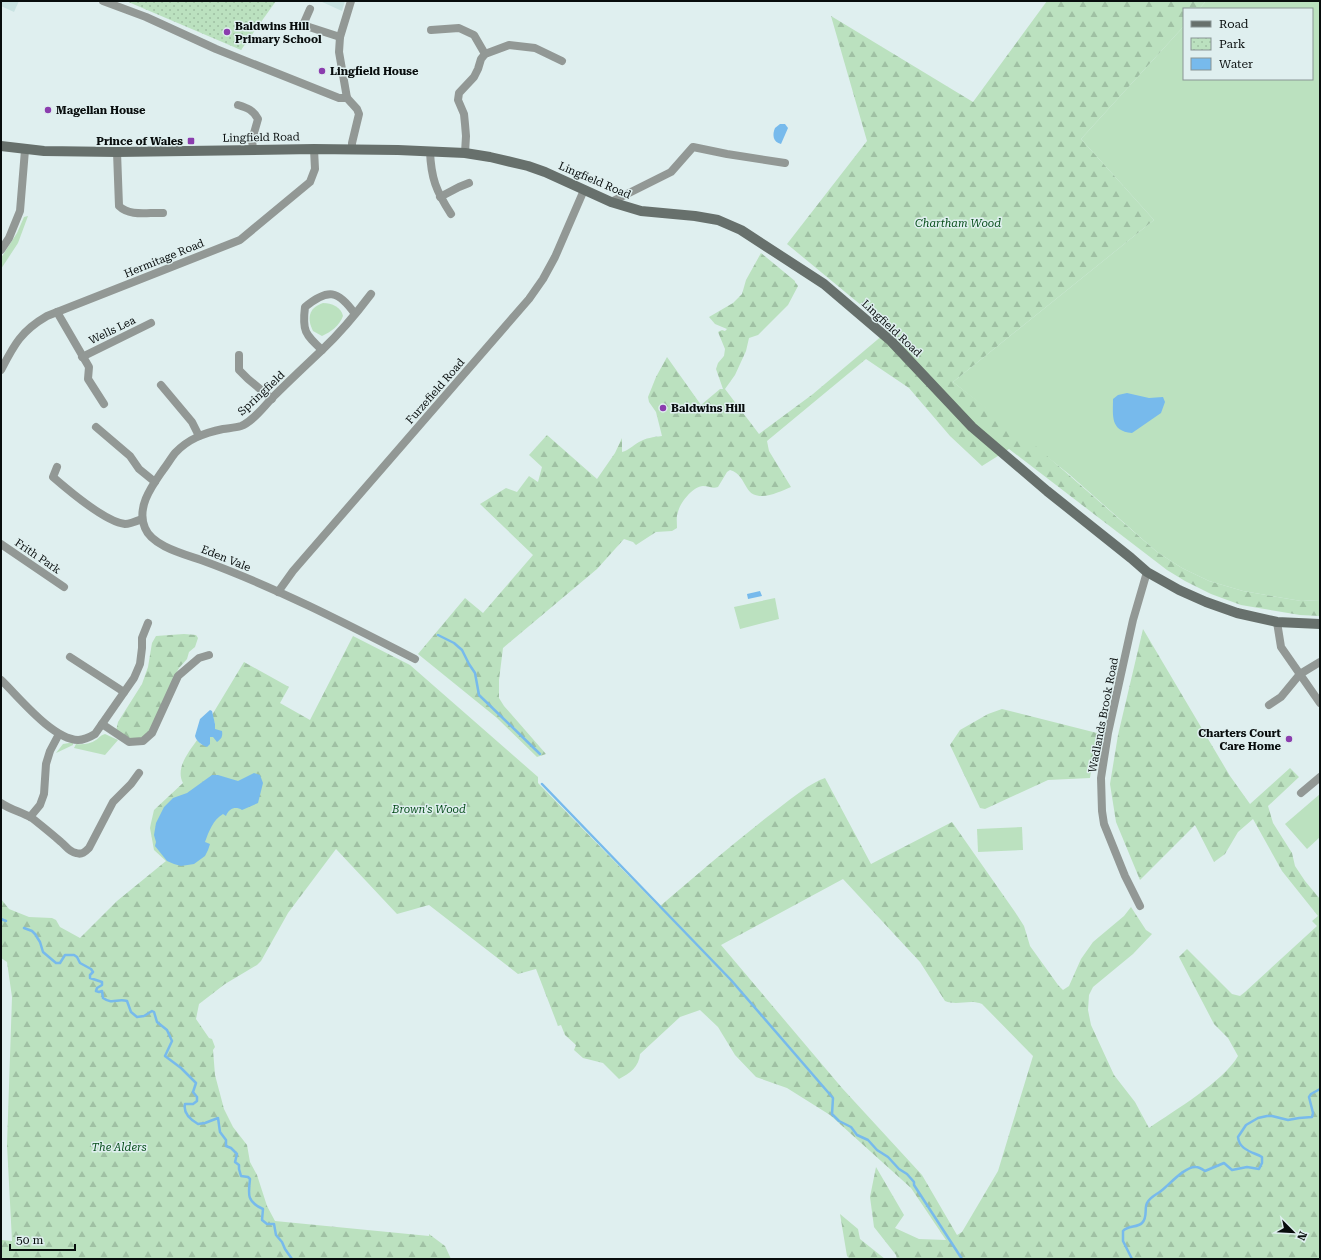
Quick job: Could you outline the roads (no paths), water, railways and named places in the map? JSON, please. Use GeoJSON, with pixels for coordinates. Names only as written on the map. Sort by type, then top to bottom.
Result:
{"type":"FeatureCollection","features":[{"type":"Feature","properties":{"kind":"street"},"geometry":{"type":"LineString","coordinates":[[103,1],[216,49],[339,98],[347,98]]}},
{"type":"Feature","properties":{"kind":"street"},"geometry":{"type":"LineString","coordinates":[[351,1],[340,37],[339,52],[347,98],[357,109],[359,114],[352,143],[352,150]]}},
{"type":"Feature","properties":{"kind":"street"},"geometry":{"type":"LineString","coordinates":[[310,8],[303,26],[340,37]]}},
{"type":"Feature","properties":{"kind":"street"},"geometry":{"type":"LineString","coordinates":[[431,30],[459,28],[474,35],[485,54]]}},
{"type":"Feature","properties":{"kind":"street"},"geometry":{"type":"LineString","coordinates":[[465,153],[466,136],[464,114],[458,100],[459,93],[462,88],[474,77],[481,59],[485,54],[509,45],[535,48],[562,61]]}},
{"type":"Feature","properties":{"kind":"street"},"geometry":{"type":"LineString","coordinates":[[238,105],[250,109],[258,119],[252,140],[253,149]]}},
{"type":"Feature","properties":{"kind":"street","name":"Lingfield Road"},"geometry":{"type":"LineString","coordinates":[[1,146],[25,150],[117,152],[314,148],[465,153],[528,166],[545,172],[611,202],[641,211],[695,216],[718,220],[741,230],[824,284],[891,342],[972,427],[1047,491],[1147,572],[1179,590],[1206,602],[1237,613],[1277,622],[1320,624]]}},
{"type":"Feature","properties":{"kind":"street"},"geometry":{"type":"LineString","coordinates":[[611,202],[671,172],[693,147],[785,163]]}},
{"type":"Feature","properties":{"kind":"street","name":"Hermitage Road"},"geometry":{"type":"LineString","coordinates":[[1,370],[14,345],[26,330],[35,323],[57,312],[240,240],[310,182],[315,169],[314,148]]}},
{"type":"Feature","properties":{"kind":"street"},"geometry":{"type":"LineString","coordinates":[[1,250],[9,238],[20,210],[25,150]]}},
{"type":"Feature","properties":{"kind":"street"},"geometry":{"type":"LineString","coordinates":[[430,151],[433,180],[440,197],[451,214]]}},
{"type":"Feature","properties":{"kind":"street"},"geometry":{"type":"LineString","coordinates":[[117,152],[119,206],[129,213],[163,213]]}},
{"type":"Feature","properties":{"kind":"street"},"geometry":{"type":"LineString","coordinates":[[440,197],[469,183]]}},
{"type":"Feature","properties":{"kind":"street","name":"Furzefield Road"},"geometry":{"type":"LineString","coordinates":[[278,592],[293,571],[529,299],[543,279],[555,257],[584,190]]}},
{"type":"Feature","properties":{"kind":"street"},"geometry":{"type":"LineString","coordinates":[[322,350],[308,337],[303,321],[305,307],[317,297],[327,294],[337,295],[347,302],[356,314]]}},
{"type":"Feature","properties":{"kind":"street","name":"Springfield"},"geometry":{"type":"LineString","coordinates":[[142,519],[146,496],[175,454],[187,442],[210,432],[241,426],[259,412],[339,334],[371,294]]}},
{"type":"Feature","properties":{"kind":"street","name":"Wells Lea"},"geometry":{"type":"LineString","coordinates":[[57,312],[89,367],[88,379],[104,404]]}},
{"type":"Feature","properties":{"kind":"street","name":"Wells Lea"},"geometry":{"type":"LineString","coordinates":[[82,357],[151,323]]}},
{"type":"Feature","properties":{"kind":"street"},"geometry":{"type":"LineString","coordinates":[[239,355],[239,370],[272,399]]}},
{"type":"Feature","properties":{"kind":"street"},"geometry":{"type":"LineString","coordinates":[[160,385],[192,422],[199,436]]}},
{"type":"Feature","properties":{"kind":"street"},"geometry":{"type":"LineString","coordinates":[[96,427],[130,456],[139,469],[155,482]]}},
{"type":"Feature","properties":{"kind":"street"},"geometry":{"type":"LineString","coordinates":[[57,467],[53,477],[70,492],[110,520],[125,524],[142,519]]}},
{"type":"Feature","properties":{"kind":"street","name":"Eden Vale"},"geometry":{"type":"LineString","coordinates":[[142,519],[145,529],[152,538],[164,546],[234,572],[415,659]]}},
{"type":"Feature","properties":{"kind":"street","name":"Frith Park"},"geometry":{"type":"LineString","coordinates":[[1,544],[64,587]]}},
{"type":"Feature","properties":{"kind":"street","name":"Wadlands Brook Road"},"geometry":{"type":"LineString","coordinates":[[1140,906],[1125,876],[1104,824],[1101,778],[1108,733],[1133,620],[1147,572]]}},
{"type":"Feature","properties":{"kind":"street"},"geometry":{"type":"LineString","coordinates":[[1277,622],[1281,647],[1320,703]]}},
{"type":"Feature","properties":{"kind":"street"},"geometry":{"type":"LineString","coordinates":[[1,680],[37,717],[59,734],[78,740],[88,739],[95,734],[134,678],[140,664],[142,638],[148,623]]}},
{"type":"Feature","properties":{"kind":"street"},"geometry":{"type":"LineString","coordinates":[[102,724],[130,742],[143,742],[152,733],[178,676],[199,658],[209,655]]}},
{"type":"Feature","properties":{"kind":"street"},"geometry":{"type":"LineString","coordinates":[[70,656],[124,692]]}},
{"type":"Feature","properties":{"kind":"street"},"geometry":{"type":"LineString","coordinates":[[1269,705],[1281,697],[1300,674],[1320,662]]}},
{"type":"Feature","properties":{"kind":"street"},"geometry":{"type":"LineString","coordinates":[[30,817],[40,805],[44,794],[46,764],[50,751],[59,734]]}},
{"type":"Feature","properties":{"kind":"street"},"geometry":{"type":"LineString","coordinates":[[1,803],[9,809],[30,817],[69,850],[80,854],[85,852],[113,802],[131,784],[139,773]]}},
{"type":"Feature","properties":{"kind":"street"},"geometry":{"type":"LineString","coordinates":[[1301,793],[1320,777]]}},
{"type":"Feature","properties":{"kind":"water"},"geometry":{"type":"Polygon","coordinates":[[[780,124],[785,124],[788,128],[781,144],[776,142],[773,136],[775,128],[780,124]]]}},
{"type":"Feature","properties":{"kind":"water"},"geometry":{"type":"Polygon","coordinates":[[[1127,393],[1149,398],[1163,397],[1165,402],[1161,413],[1132,433],[1125,432],[1116,426],[1113,417],[1113,399],[1118,395],[1127,393]]]}},
{"type":"Feature","properties":{"kind":"water"},"geometry":{"type":"Polygon","coordinates":[[[760,591],[762,596],[748,599],[747,594],[760,591]]]}},
{"type":"Feature","properties":{"kind":"water"},"geometry":{"type":"Polygon","coordinates":[[[210,710],[212,711],[215,729],[222,731],[222,735],[221,739],[217,742],[213,737],[210,737],[210,744],[207,747],[200,743],[195,736],[200,719],[210,710]]]}},
{"type":"Feature","properties":{"kind":"water"},"geometry":{"type":"Polygon","coordinates":[[[254,773],[260,775],[263,783],[258,803],[242,810],[233,808],[226,816],[223,814],[220,816],[212,826],[205,842],[210,844],[205,856],[194,864],[181,866],[167,861],[155,846],[156,842],[154,835],[156,823],[164,807],[173,798],[187,793],[212,775],[218,775],[238,781],[254,773]]]}},
{"type":"Feature","properties":{"kind":"waterway"},"geometry":{"type":"LineString","coordinates":[[438,635],[454,643],[462,650],[475,673],[479,695],[540,754]]}},
{"type":"Feature","properties":{"kind":"waterway"},"geometry":{"type":"LineString","coordinates":[[542,784],[731,980],[833,1098],[832,1114],[839,1121],[851,1127],[857,1135],[868,1140],[877,1150],[888,1157],[899,1169],[907,1174],[914,1182],[914,1185],[962,1259]]}},
{"type":"Feature","properties":{"kind":"waterway"},"geometry":{"type":"LineString","coordinates":[[1,919],[6,921]]}},
{"type":"Feature","properties":{"kind":"waterway"},"geometry":{"type":"LineString","coordinates":[[24,928],[35,934],[40,942],[43,952],[56,963],[60,963],[65,955],[74,955],[80,963],[91,969],[93,972],[90,975],[90,978],[102,982],[102,985],[97,988],[96,991],[102,991],[103,998],[106,1000],[127,1001],[131,1012],[137,1017],[144,1016],[152,1011],[154,1012],[157,1022],[167,1030],[172,1041],[165,1056],[181,1068],[196,1083],[193,1092],[197,1097],[197,1101],[193,1104],[185,1104],[186,1113],[198,1124],[218,1118],[220,1132],[226,1140],[226,1146],[231,1148],[237,1154],[235,1162],[239,1165],[241,1176],[248,1177],[250,1179],[249,1194],[251,1201],[263,1209],[262,1220],[267,1224],[274,1224],[276,1235],[292,1259]]}},
{"type":"Feature","properties":{"kind":"waterway"},"geometry":{"type":"LineString","coordinates":[[1132,1259],[1123,1241],[1123,1231],[1127,1228],[1138,1226],[1144,1221],[1147,1203],[1151,1198],[1187,1169],[1192,1167],[1198,1167],[1205,1171],[1224,1163],[1232,1170],[1247,1167],[1259,1169],[1262,1163],[1262,1157],[1244,1148],[1239,1141],[1238,1137],[1246,1125],[1258,1118],[1267,1116],[1288,1120],[1312,1117],[1313,1113],[1309,1097],[1311,1094],[1320,1089]]}},
{"type":"Feature","properties":{"kind":"place","name":"Baldwins Hill Primary School"},"geometry":{"type":"Point","coordinates":[227,32]}},
{"type":"Feature","properties":{"kind":"place","name":"Lingfield House"},"geometry":{"type":"Point","coordinates":[322,71]}},
{"type":"Feature","properties":{"kind":"place","name":"Magellan House"},"geometry":{"type":"Point","coordinates":[48,110]}},
{"type":"Feature","properties":{"kind":"place","name":"Prince of Wales"},"geometry":{"type":"Point","coordinates":[191,141]}},
{"type":"Feature","properties":{"kind":"place","name":"Baldwins Hill"},"geometry":{"type":"Point","coordinates":[663,408]}},
{"type":"Feature","properties":{"kind":"place","name":"Charters Court Care Home"},"geometry":{"type":"Point","coordinates":[1289,739]}},
{"type":"Feature","properties":{"kind":"park label","name":"Chartham Wood"},"geometry":{"type":"Point","coordinates":[958,223]}},
{"type":"Feature","properties":{"kind":"park label","name":"Brown's Wood"},"geometry":{"type":"Point","coordinates":[429,809]}},
{"type":"Feature","properties":{"kind":"park label","name":"The Alders"},"geometry":{"type":"Point","coordinates":[119,1147]}}]}
